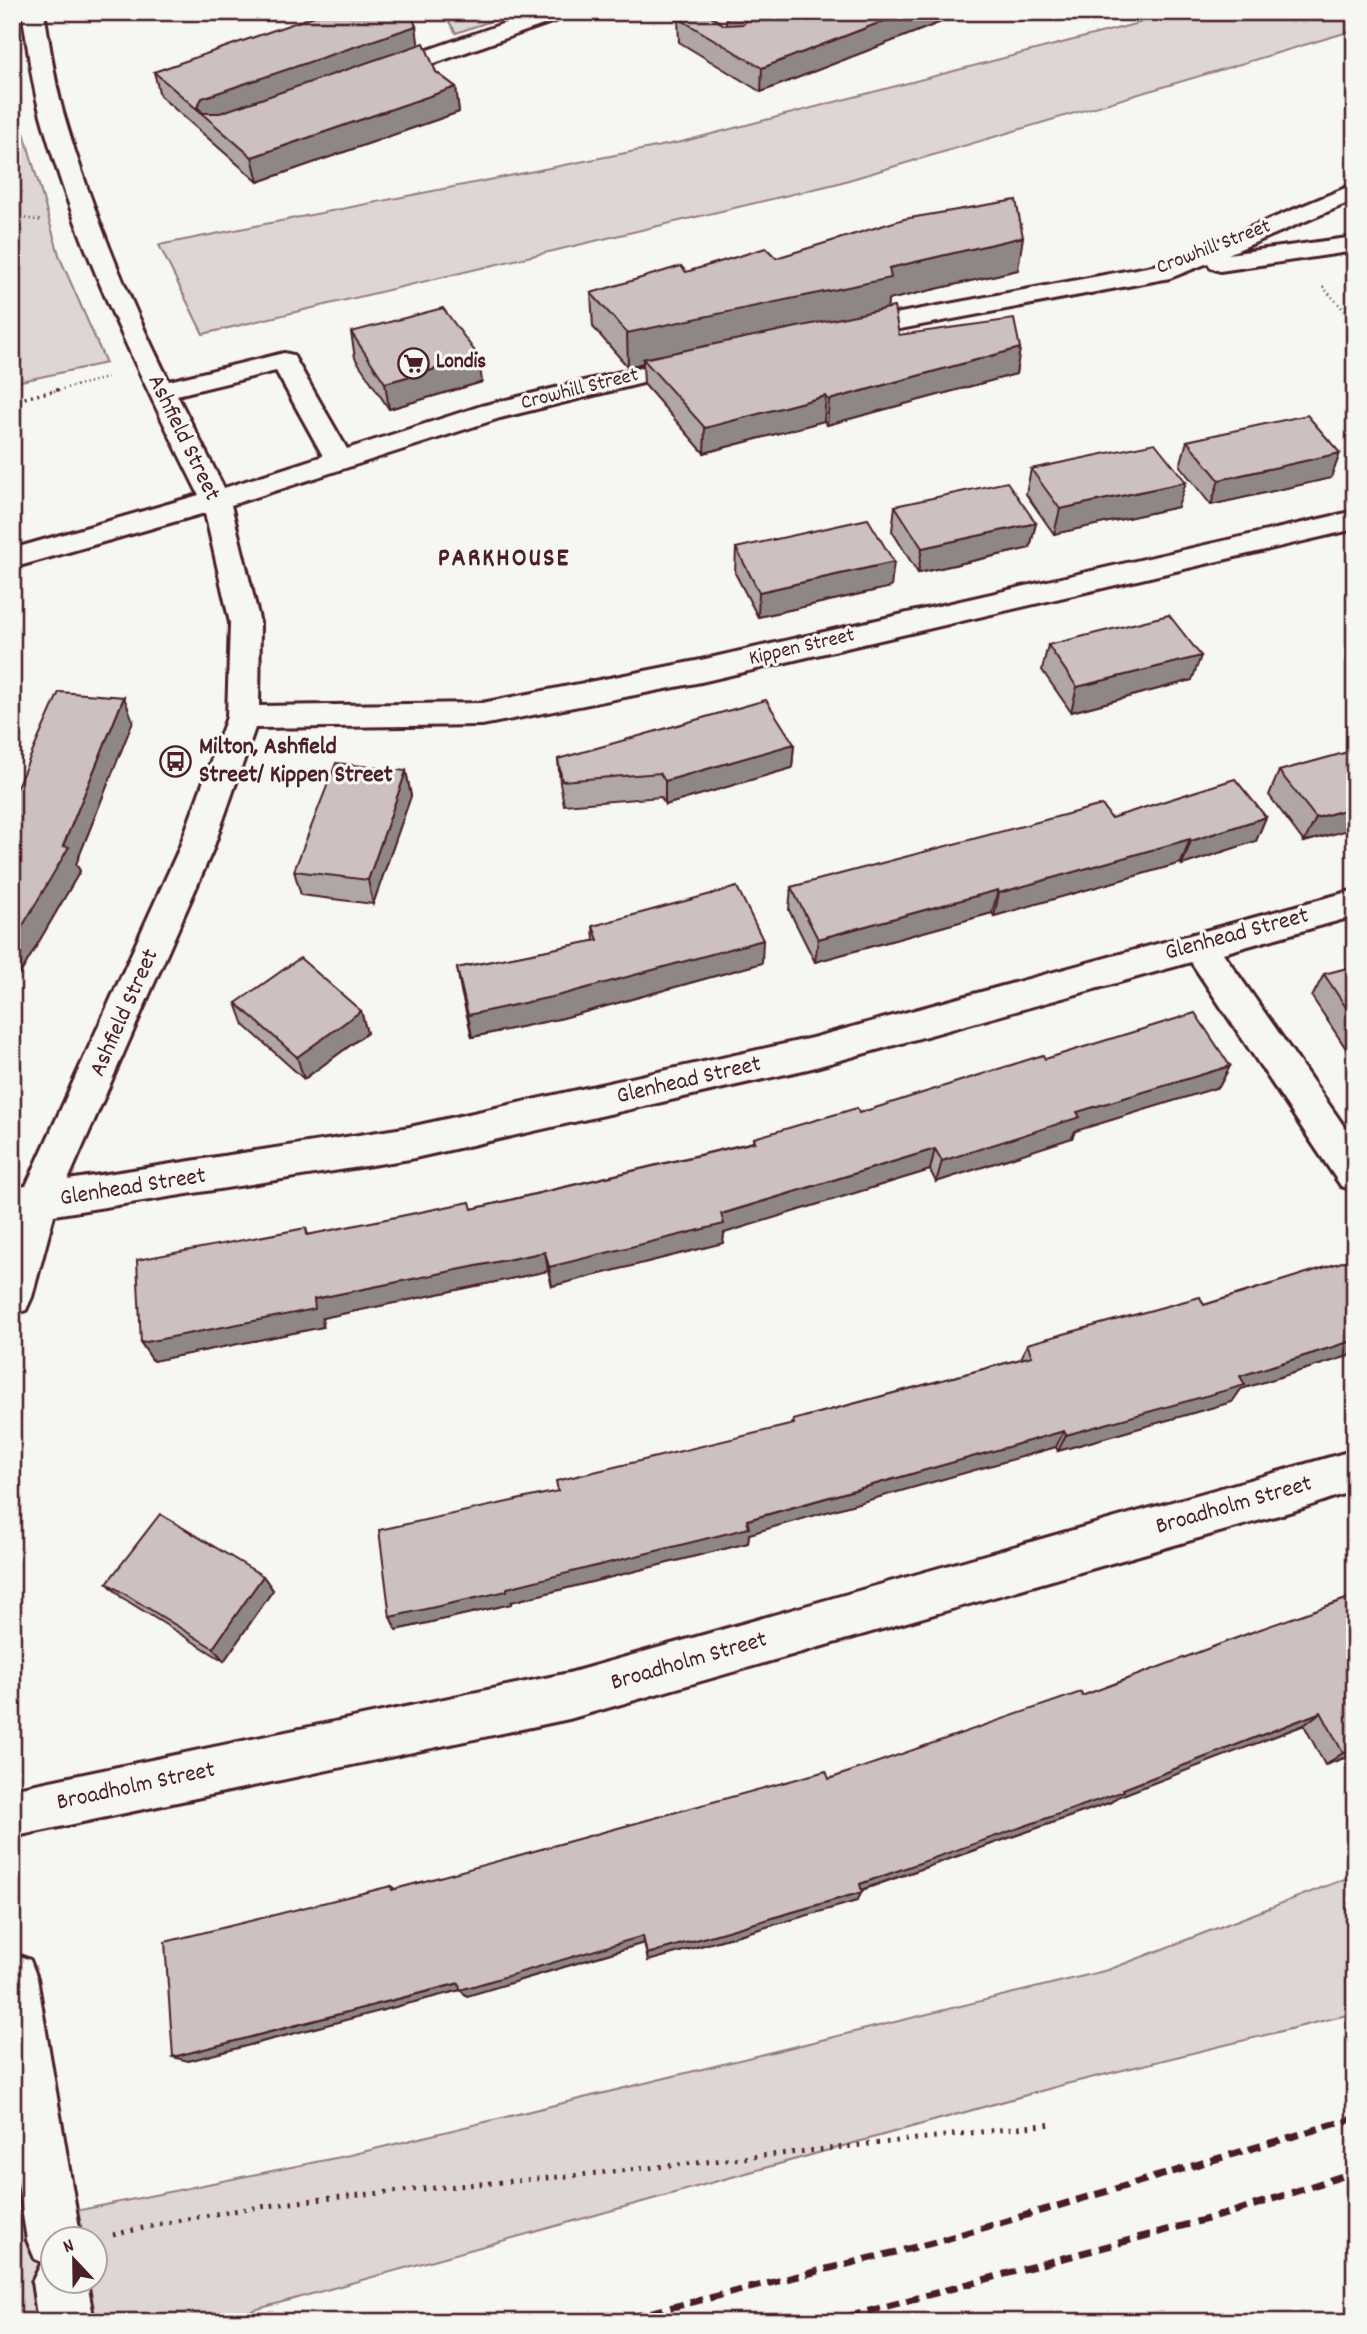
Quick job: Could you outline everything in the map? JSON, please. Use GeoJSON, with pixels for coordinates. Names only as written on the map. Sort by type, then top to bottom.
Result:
{"type":"FeatureCollection","features":[{"type":"Feature","properties":{"kind":"street","name":"Ashfield Street"},"geometry":{"type":"LineString","coordinates":[[12,1297],[25,1204],[143,973],[196,849],[243,717],[245,623],[216,500],[149,367],[99,249],[51,111],[33,12]]}},
{"type":"Feature","properties":{"kind":"street"},"geometry":{"type":"LineString","coordinates":[[359,81],[558,12]]}},
{"type":"Feature","properties":{"kind":"street","name":"Crowhill Street"},"geometry":{"type":"LineString","coordinates":[[826,334],[1170,270],[1355,191]]}},
{"type":"Feature","properties":{"kind":"street"},"geometry":{"type":"LineString","coordinates":[[1170,270],[1355,244]]}},
{"type":"Feature","properties":{"kind":"street","name":"Crowhill Street"},"geometry":{"type":"LineString","coordinates":[[12,559],[216,500],[491,412],[725,355]]}},
{"type":"Feature","properties":{"kind":"street"},"geometry":{"type":"LineString","coordinates":[[149,367],[284,361],[340,461]]}},
{"type":"Feature","properties":{"kind":"street","name":"Kippen Street"},"geometry":{"type":"LineString","coordinates":[[243,717],[482,714],[701,671],[1355,520]]}},
{"type":"Feature","properties":{"kind":"street","name":"Glenhead Street"},"geometry":{"type":"LineString","coordinates":[[25,1204],[410,1143],[812,1053],[1355,903]]}},
{"type":"Feature","properties":{"kind":"street"},"geometry":{"type":"LineString","coordinates":[[1199,946],[1355,1174]]}},
{"type":"Feature","properties":{"kind":"street","name":"Broadholm Street"},"geometry":{"type":"LineString","coordinates":[[12,1813],[569,1696],[1276,1495],[1355,1470]]}},
{"type":"Feature","properties":{"kind":"street"},"geometry":{"type":"LineString","coordinates":[[12,1978],[52,2226]]}},
{"type":"Feature","properties":{"kind":"street"},"geometry":{"type":"LineString","coordinates":[[62,2296],[66,2322]]}},
{"type":"Feature","properties":{"kind":"path"},"geometry":{"type":"LineString","coordinates":[[12,401],[149,367]]}},
{"type":"Feature","properties":{"kind":"path"},"geometry":{"type":"LineString","coordinates":[[108,2235],[165,2221],[346,2197],[706,2163],[1053,2124]]}},
{"type":"Feature","properties":{"kind":"shaded area"},"geometry":{"type":"Polygon","coordinates":[[[443,12],[517,12],[456,33],[443,12]]]}},
{"type":"Feature","properties":{"kind":"shaded area"},"geometry":{"type":"Polygon","coordinates":[[[1181,12],[1355,12],[1355,30],[835,184],[203,334],[159,245],[681,142],[1181,12]]]}},
{"type":"Feature","properties":{"kind":"shaded area"},"geometry":{"type":"Polygon","coordinates":[[[12,91],[60,258],[106,363],[12,383],[12,91]]]}},
{"type":"Feature","properties":{"kind":"shaded area"},"geometry":{"type":"Polygon","coordinates":[[[1355,1875],[1355,2013],[1066,2084],[211,2322],[12,2322],[12,2224],[350,2155],[1108,1970],[1355,1875]]]}},
{"type":"Feature","properties":{"kind":"building"},"geometry":{"type":"Polygon","coordinates":[[[326,12],[410,12],[416,26],[202,98],[197,107],[203,113],[220,113],[424,43],[436,72],[456,87],[252,157],[154,72],[326,12]]]}},
{"type":"Feature","properties":{"kind":"building"},"geometry":{"type":"Polygon","coordinates":[[[694,12],[705,12],[724,25],[744,24],[747,16],[745,12],[907,12],[762,68],[678,18],[694,12]]]}},
{"type":"Feature","properties":{"kind":"building"},"geometry":{"type":"Polygon","coordinates":[[[1016,200],[1023,237],[889,268],[891,278],[627,333],[591,293],[681,266],[686,272],[766,248],[776,258],[904,219],[1016,200]]]}},
{"type":"Feature","properties":{"kind":"building"},"geometry":{"type":"Polygon","coordinates":[[[894,307],[899,335],[1014,319],[1020,348],[829,400],[826,396],[705,428],[643,359],[894,307]]]}},
{"type":"Feature","properties":{"kind":"building"},"geometry":{"type":"Polygon","coordinates":[[[443,308],[479,357],[385,383],[351,332],[443,308]]]}},
{"type":"Feature","properties":{"kind":"building"},"geometry":{"type":"Polygon","coordinates":[[[1307,415],[1340,453],[1219,480],[1187,441],[1307,415]]]}},
{"type":"Feature","properties":{"kind":"building"},"geometry":{"type":"Polygon","coordinates":[[[1155,443],[1186,482],[1060,509],[1031,469],[1155,443]]]}},
{"type":"Feature","properties":{"kind":"building"},"geometry":{"type":"Polygon","coordinates":[[[1007,482],[1036,523],[922,548],[895,506],[1007,482]]]}},
{"type":"Feature","properties":{"kind":"building"},"geometry":{"type":"Polygon","coordinates":[[[868,519],[894,562],[759,592],[736,548],[868,519]]]}},
{"type":"Feature","properties":{"kind":"building"},"geometry":{"type":"Polygon","coordinates":[[[1169,615],[1201,656],[1077,687],[1048,645],[1169,615]]]}},
{"type":"Feature","properties":{"kind":"building"},"geometry":{"type":"Polygon","coordinates":[[[59,692],[124,697],[63,846],[69,847],[12,944],[12,798],[59,692]]]}},
{"type":"Feature","properties":{"kind":"building"},"geometry":{"type":"Polygon","coordinates":[[[766,700],[794,744],[665,781],[660,773],[562,781],[558,759],[766,700]]]}},
{"type":"Feature","properties":{"kind":"building"},"geometry":{"type":"Polygon","coordinates":[[[1355,750],[1355,807],[1316,818],[1279,771],[1355,750]]]}},
{"type":"Feature","properties":{"kind":"building"},"geometry":{"type":"Polygon","coordinates":[[[336,763],[406,771],[368,880],[294,871],[336,763]]]}},
{"type":"Feature","properties":{"kind":"building"},"geometry":{"type":"Polygon","coordinates":[[[1235,779],[1266,817],[1191,841],[1190,839],[999,893],[998,890],[818,939],[791,887],[1102,805],[1111,818],[1235,779]]]}},
{"type":"Feature","properties":{"kind":"building"},"geometry":{"type":"Polygon","coordinates":[[[737,887],[763,940],[561,995],[468,1015],[457,968],[598,940],[593,926],[737,887]]]}},
{"type":"Feature","properties":{"kind":"building"},"geometry":{"type":"Polygon","coordinates":[[[300,958],[361,1011],[297,1057],[236,1003],[300,958]]]}},
{"type":"Feature","properties":{"kind":"building"},"geometry":{"type":"Polygon","coordinates":[[[1355,966],[1355,1021],[1324,974],[1355,966]]]}},
{"type":"Feature","properties":{"kind":"building"},"geometry":{"type":"Polygon","coordinates":[[[1195,1013],[1230,1066],[1077,1112],[1080,1117],[942,1161],[935,1149],[721,1214],[724,1224],[549,1267],[545,1252],[314,1299],[315,1309],[141,1343],[137,1260],[306,1228],[307,1235],[470,1202],[472,1209],[755,1142],[754,1138],[857,1108],[859,1113],[1043,1055],[1045,1059],[1195,1013]]]}},
{"type":"Feature","properties":{"kind":"building"},"geometry":{"type":"Polygon","coordinates":[[[1355,1258],[1355,1340],[1240,1376],[1245,1385],[1066,1435],[1064,1431],[747,1520],[749,1528],[507,1588],[507,1591],[390,1617],[379,1530],[558,1491],[556,1481],[794,1424],[793,1420],[1032,1356],[1027,1344],[1200,1297],[1204,1305],[1355,1258]]]}},
{"type":"Feature","properties":{"kind":"building"},"geometry":{"type":"Polygon","coordinates":[[[160,1514],[263,1576],[213,1648],[107,1583],[160,1514]]]}},
{"type":"Feature","properties":{"kind":"building"},"geometry":{"type":"Polygon","coordinates":[[[1355,1596],[1355,1749],[1343,1753],[1321,1712],[1123,1789],[1124,1791],[860,1884],[862,1892],[647,1954],[643,1936],[460,1990],[459,1983],[173,2057],[165,1942],[391,1886],[392,1890],[826,1771],[829,1779],[1081,1692],[1082,1696],[1355,1596]]]}},
{"type":"Feature","properties":{"kind":"railway"},"geometry":{"type":"LineString","coordinates":[[612,2322],[932,2243],[1355,2118]]}},
{"type":"Feature","properties":{"kind":"railway"},"geometry":{"type":"LineString","coordinates":[[829,2322],[1233,2212],[1355,2172]]}},
{"type":"Feature","properties":{"kind":"place","name":"Londis"},"geometry":{"type":"Point","coordinates":[413,363]}},
{"type":"Feature","properties":{"kind":"place","name":"Milton, Ashfield Street/ Kippen Street"},"geometry":{"type":"Point","coordinates":[176,762]}},
{"type":"Feature","properties":{"kind":"district","name":"PARKHOUSE"},"geometry":{"type":"Point","coordinates":[504,559]}}]}
